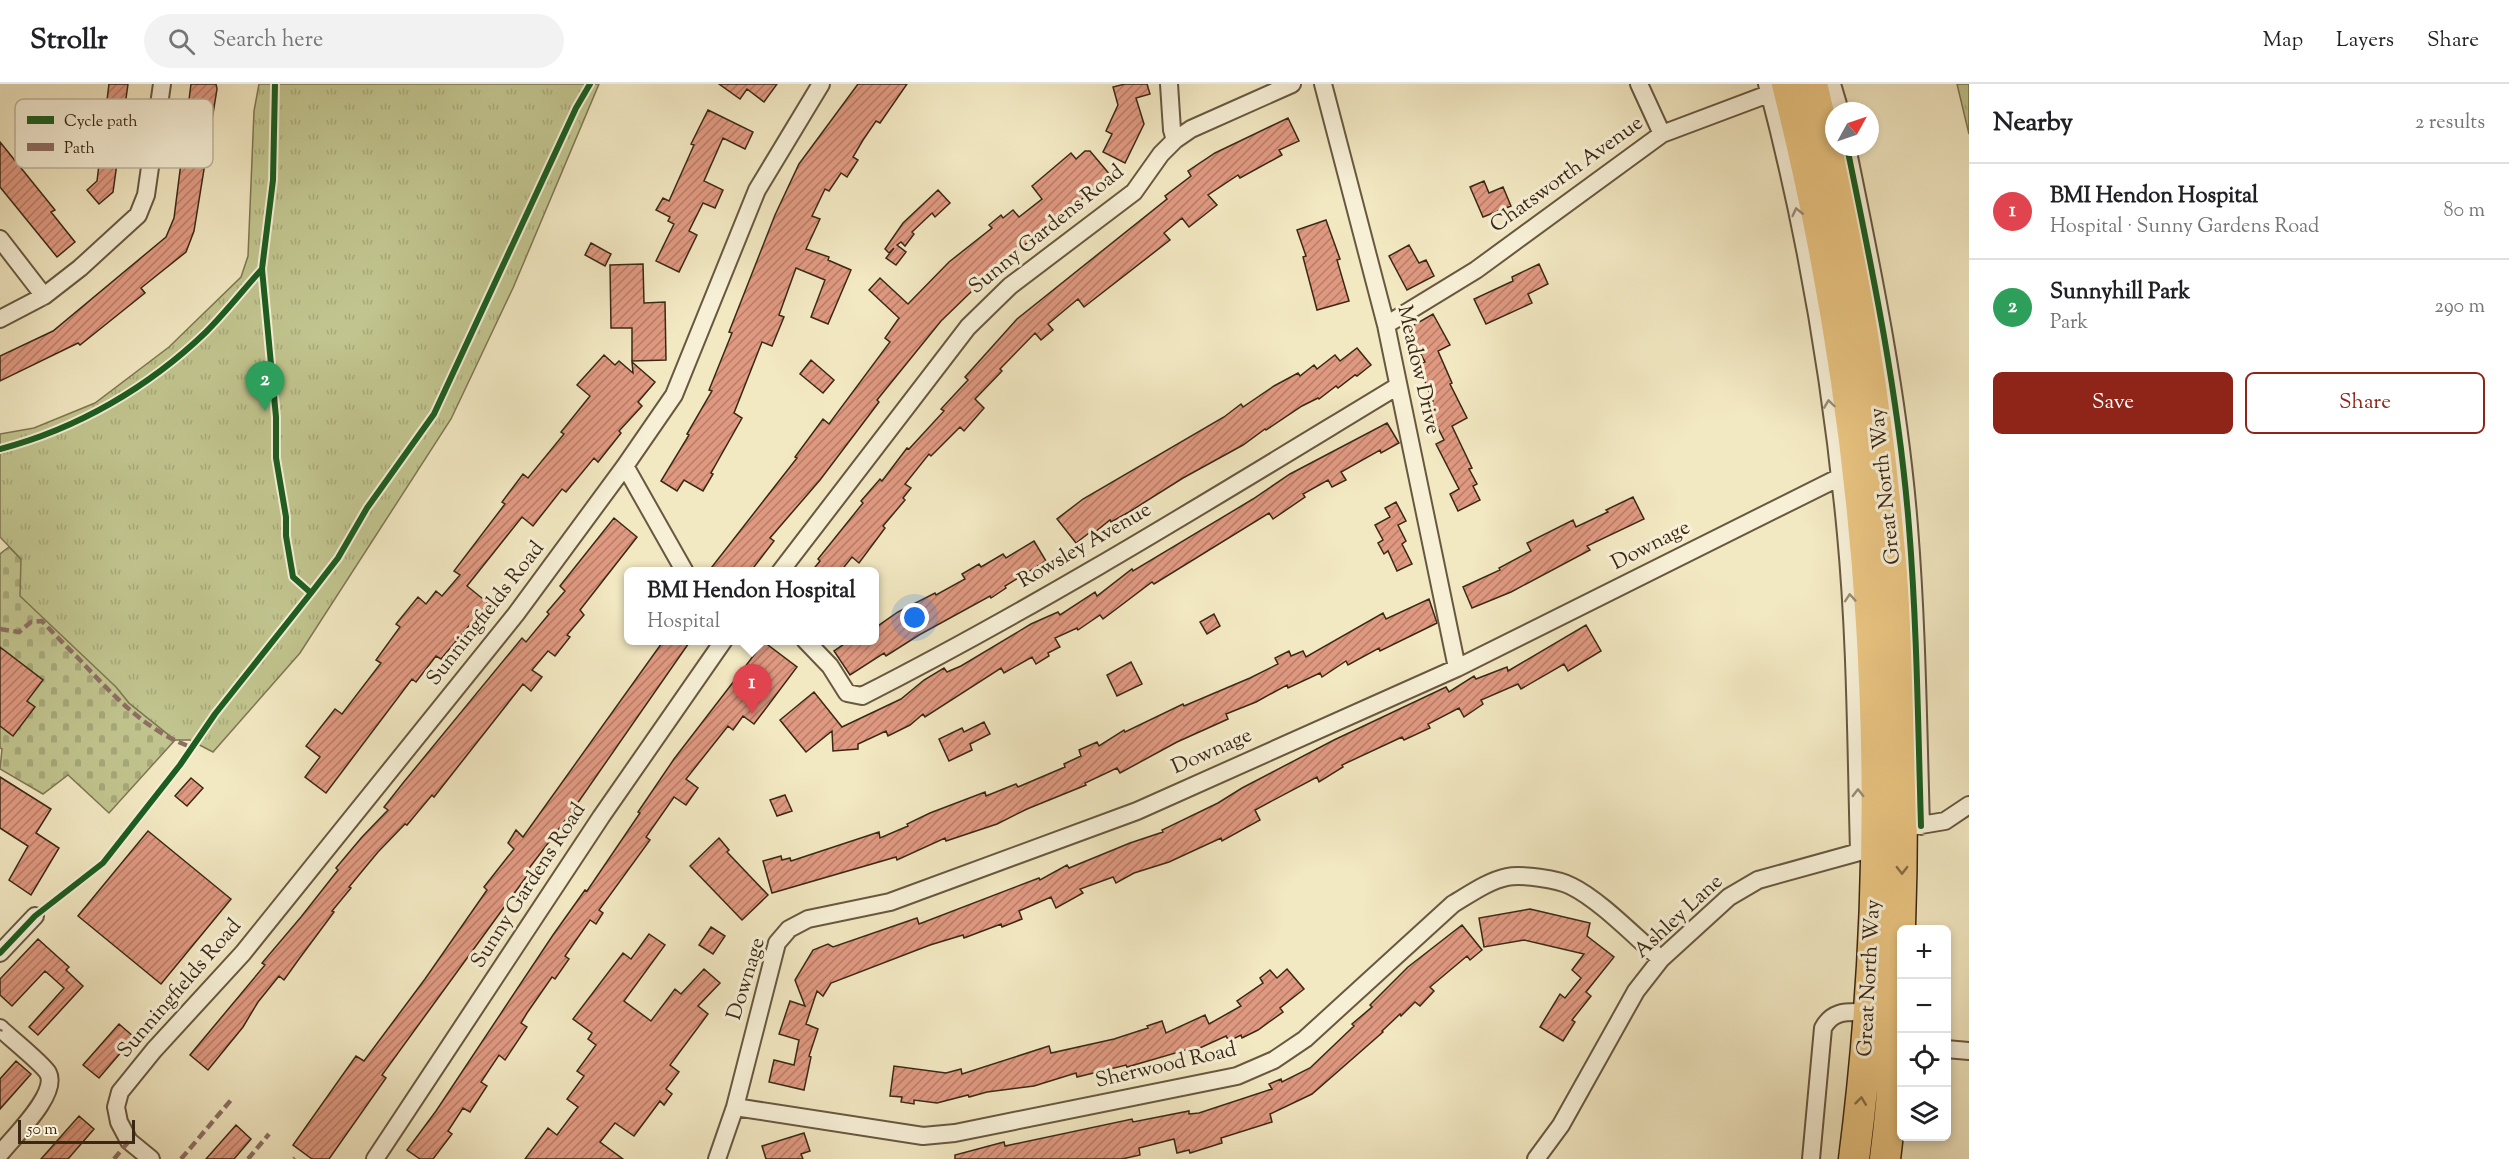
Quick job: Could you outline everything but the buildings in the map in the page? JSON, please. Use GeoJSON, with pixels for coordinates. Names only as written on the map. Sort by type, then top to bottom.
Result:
{"type":"FeatureCollection","features":[{"type":"Feature","properties":{"kind":"highway","name":"Great North Way"},"geometry":{"type":"LineString","coordinates":[[1784,86],[1830,287],[1848,474],[1867,566],[1874,674],[1868,849],[1870,1012],[1854,1159]]}},
{"type":"Feature","properties":{"kind":"highway","name":"Great North Way"},"geometry":{"type":"LineString","coordinates":[[1784,86],[1852,264],[1882,461],[1912,827],[1899,1033]]}},
{"type":"Feature","properties":{"kind":"highway","name":"Great North Way"},"geometry":{"type":"LineString","coordinates":[[1885,1159],[1897,1054]]}},
{"type":"Feature","properties":{"kind":"street"},"geometry":{"type":"LineString","coordinates":[[160,99],[162,84]]}},
{"type":"Feature","properties":{"kind":"street","name":"Sunningfields Road"},"geometry":{"type":"LineString","coordinates":[[151,1159],[129,1141],[119,1122],[116,1107],[120,1092],[154,1050],[251,944],[516,614],[625,466],[674,395],[757,190],[821,84]]}},
{"type":"Feature","properties":{"kind":"street"},"geometry":{"type":"LineString","coordinates":[[1169,84],[1174,141]]}},
{"type":"Feature","properties":{"kind":"street","name":"Sunny Gardens Road"},"geometry":{"type":"LineString","coordinates":[[784,567],[968,327],[1010,286],[1134,192],[1161,154],[1174,141],[1191,129],[1292,84]]}},
{"type":"Feature","properties":{"kind":"street","name":"Meadow Drive"},"geometry":{"type":"LineString","coordinates":[[1323,84],[1386,324],[1457,668]]}},
{"type":"Feature","properties":{"kind":"street"},"geometry":{"type":"LineString","coordinates":[[1639,84],[1662,134]]}},
{"type":"Feature","properties":{"kind":"street"},"geometry":{"type":"LineString","coordinates":[[1832,84],[1837,102]]}},
{"type":"Feature","properties":{"kind":"street","name":"Chatsworth Avenue"},"geometry":{"type":"LineString","coordinates":[[1386,324],[1476,270],[1662,134],[1784,86]]}},
{"type":"Feature","properties":{"kind":"street","name":"Great North Way"},"geometry":{"type":"LineString","coordinates":[[1849,156],[1873,271],[1889,368],[1909,526],[1915,619],[1912,827]]}},
{"type":"Feature","properties":{"kind":"street"},"geometry":{"type":"LineString","coordinates":[[0,319],[44,296],[80,268],[138,215],[146,195],[150,168]]}},
{"type":"Feature","properties":{"kind":"street"},"geometry":{"type":"LineString","coordinates":[[0,239],[44,296]]}},
{"type":"Feature","properties":{"kind":"street","name":"Rowsley Avenue"},"geometry":{"type":"LineString","coordinates":[[811,645],[830,666],[847,693],[862,696],[1096,566],[1398,386]]}},
{"type":"Feature","properties":{"kind":"street"},"geometry":{"type":"LineString","coordinates":[[625,466],[682,567]]}},
{"type":"Feature","properties":{"kind":"street","name":"Downage"},"geometry":{"type":"LineString","coordinates":[[717,1159],[735,1107],[777,943],[789,929],[808,919],[890,902],[1137,811],[1457,668],[1848,474]]}},
{"type":"Feature","properties":{"kind":"street","name":"Sunny Gardens Road"},"geometry":{"type":"LineString","coordinates":[[375,1159],[601,817],[721,645]]}},
{"type":"Feature","properties":{"kind":"street"},"geometry":{"type":"LineString","coordinates":[[1912,827],[1945,821],[1969,804]]}},
{"type":"Feature","properties":{"kind":"street","name":"Ashley Lane"},"geometry":{"type":"LineString","coordinates":[[1536,1159],[1561,1125],[1636,991],[1661,959],[1729,897],[1758,880],[1868,849]]}},
{"type":"Feature","properties":{"kind":"street","name":"Sherwood Road"},"geometry":{"type":"LineString","coordinates":[[735,1107],[923,1136],[966,1131],[1237,1077],[1274,1060],[1305,1039],[1454,904],[1482,887],[1508,877],[1537,878],[1570,885],[1593,900],[1661,959]]}},
{"type":"Feature","properties":{"kind":"street"},"geometry":{"type":"LineString","coordinates":[[0,953],[35,916]]}},
{"type":"Feature","properties":{"kind":"street"},"geometry":{"type":"LineString","coordinates":[[1812,1159],[1823,1028],[1829,1018],[1837,1014],[1870,1012]]}},
{"type":"Feature","properties":{"kind":"street"},"geometry":{"type":"LineString","coordinates":[[0,1028],[48,1073],[50,1088],[45,1099],[0,1154]]}},
{"type":"Feature","properties":{"kind":"street"},"geometry":{"type":"LineString","coordinates":[[1951,1049],[1969,1051]]}},
{"type":"Feature","properties":{"kind":"green space"},"geometry":{"type":"Polygon","coordinates":[[[259,84],[599,84],[513,288],[451,419],[300,653],[213,752],[190,740],[175,740],[129,703],[116,687],[20,596],[21,559],[0,537],[0,434],[34,428],[95,403],[169,347],[241,277],[248,256],[254,111],[259,84]]]}},
{"type":"Feature","properties":{"kind":"green space"},"geometry":{"type":"Polygon","coordinates":[[[1957,84],[1969,84],[1969,134],[1957,84]]]}},
{"type":"Feature","properties":{"kind":"green space"},"geometry":{"type":"Polygon","coordinates":[[[9,547],[21,559],[129,703],[175,740],[109,813],[68,775],[43,794],[0,769],[2,749],[0,748],[0,554],[9,547]]]}},
{"type":"Feature","properties":{"kind":"marked path"},"geometry":{"type":"LineString","coordinates":[[0,629],[19,632],[31,622],[42,621],[130,710],[159,731],[191,747]]}},
{"type":"Feature","properties":{"kind":"marked path"},"geometry":{"type":"LineString","coordinates":[[181,1159],[231,1100]]}},
{"type":"Feature","properties":{"kind":"marked path"},"geometry":{"type":"LineString","coordinates":[[248,1159],[269,1134]]}},
{"type":"Feature","properties":{"kind":"marked path"},"geometry":{"type":"LineString","coordinates":[[114,1159],[129,1141]]}},
{"type":"Feature","properties":{"kind":"cycle path"},"geometry":{"type":"LineString","coordinates":[[0,953],[35,916],[103,863],[180,765],[215,714],[311,593],[293,577],[286,536],[286,517],[276,458],[276,417],[262,269],[273,180],[275,84]]}},
{"type":"Feature","properties":{"kind":"cycle path"},"geometry":{"type":"LineString","coordinates":[[311,593],[338,558],[367,508],[434,414],[576,108],[590,84]]}},
{"type":"Feature","properties":{"kind":"cycle path"},"geometry":{"type":"LineString","coordinates":[[1849,156],[1884,336],[1905,479],[1914,601],[1921,826]]}},
{"type":"Feature","properties":{"kind":"cycle path"},"geometry":{"type":"LineString","coordinates":[[0,449],[57,430],[84,418],[161,371],[221,317],[262,269]]}},
{"type":"Feature","properties":{"kind":"place","name":"Sunnyhill Park"},"geometry":{"type":"Point","coordinates":[265,411]}},
{"type":"Feature","properties":{"kind":"place","name":"BMI Hendon Hospital"},"geometry":{"type":"Point","coordinates":[752,714]}}]}
